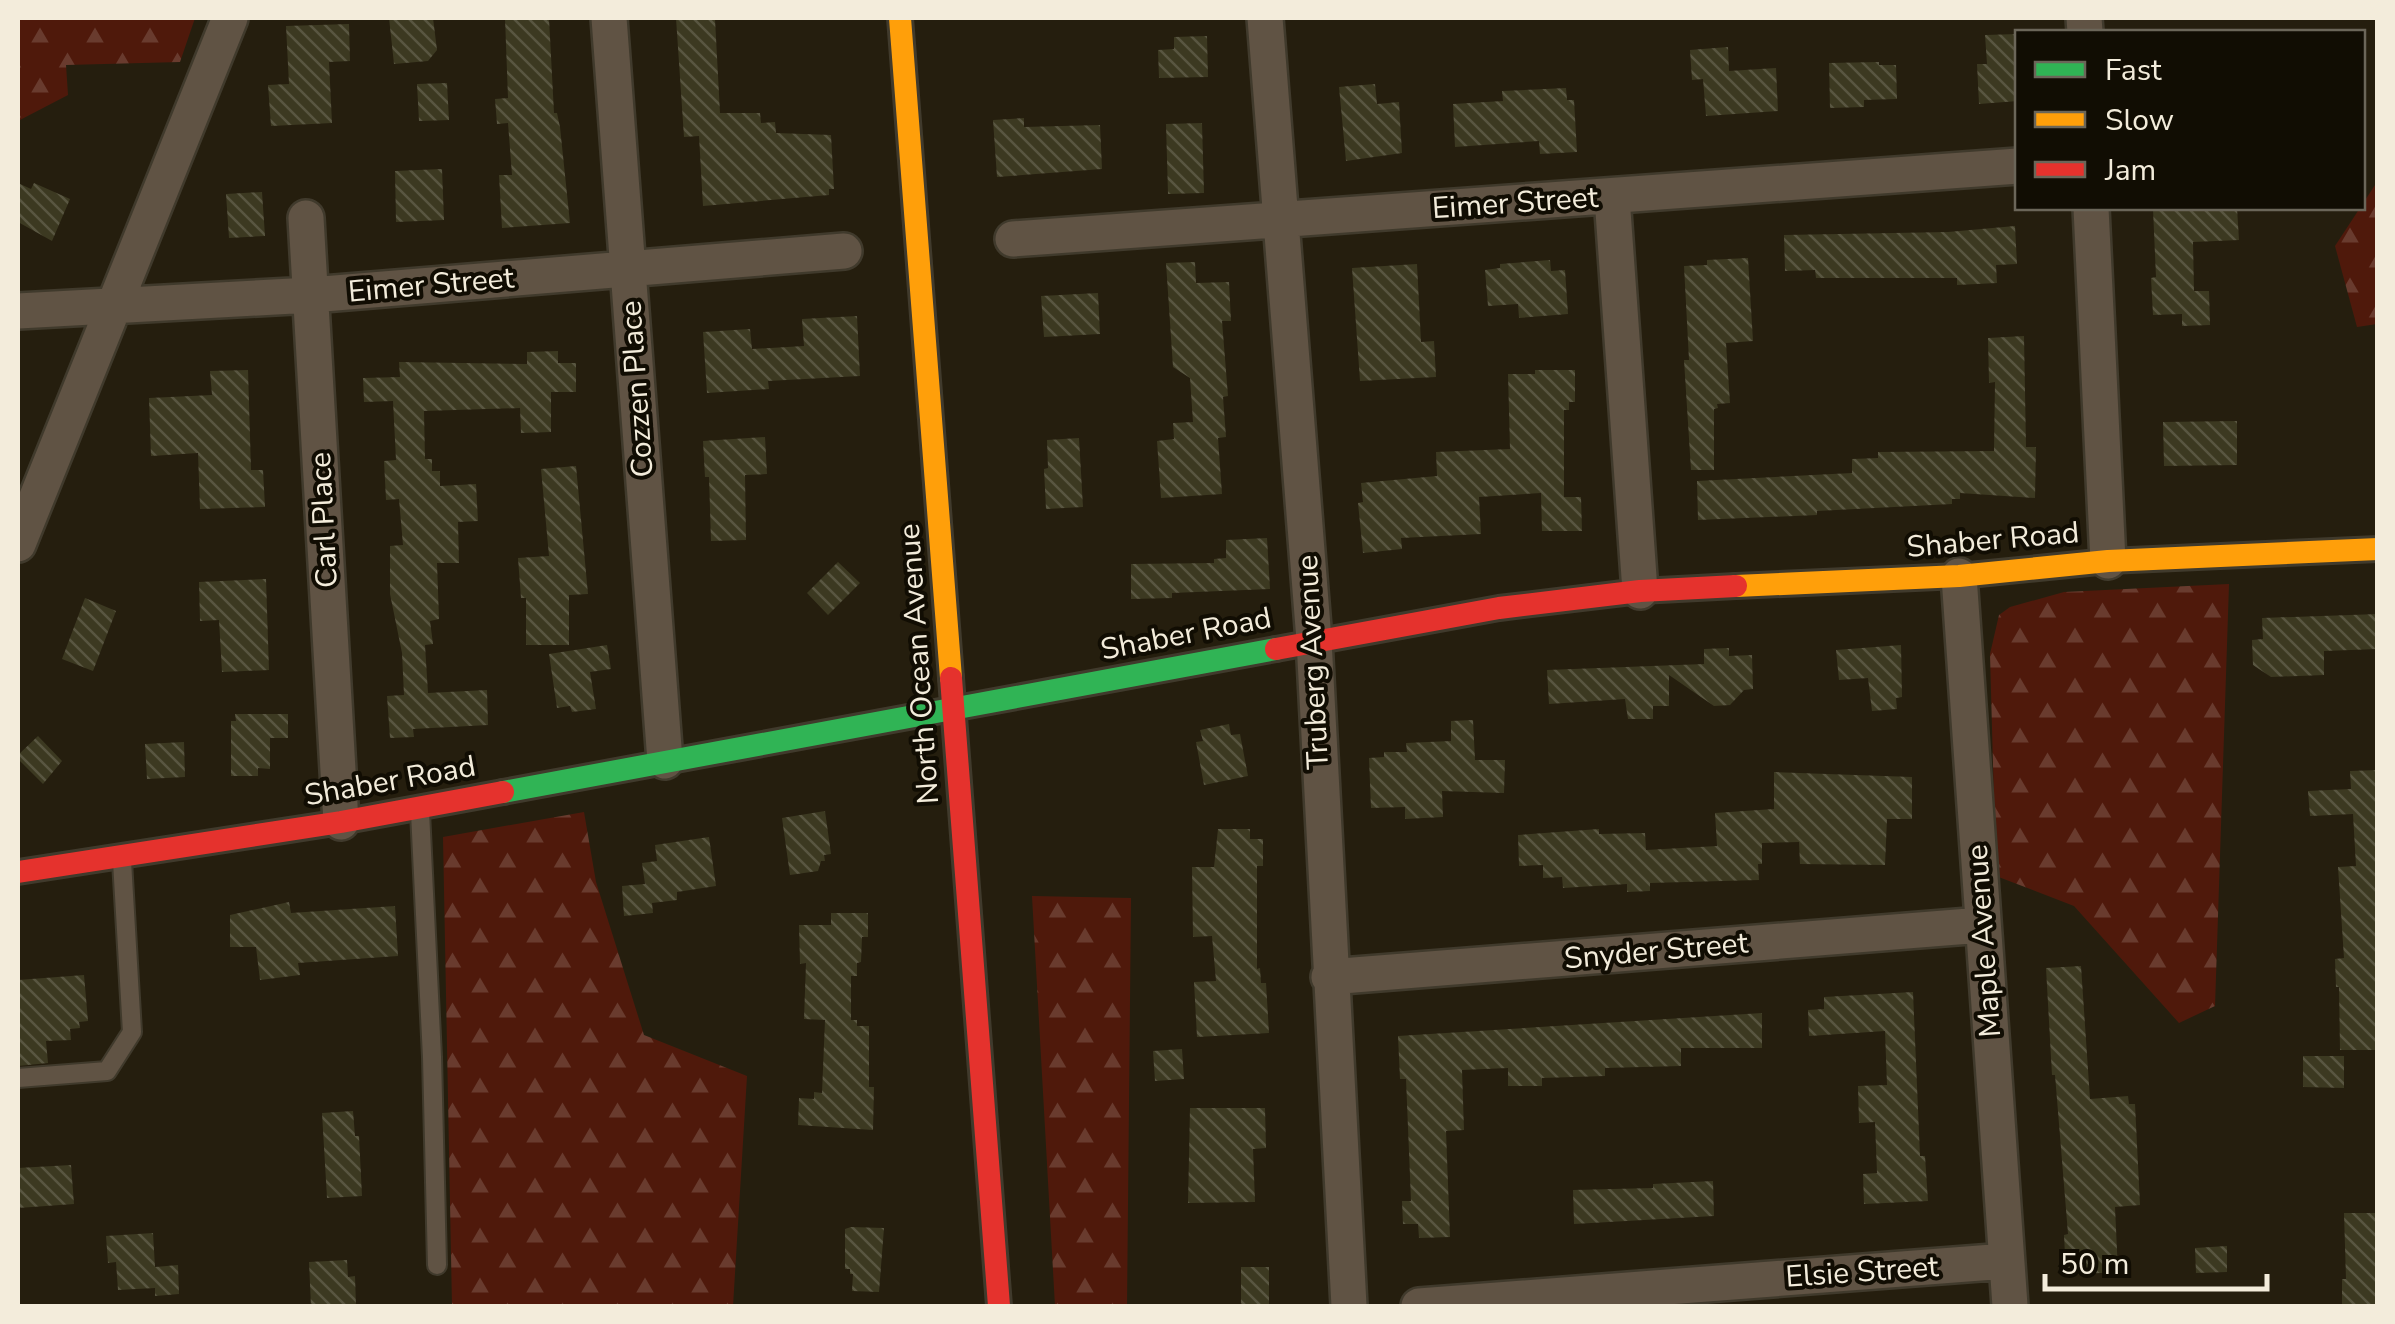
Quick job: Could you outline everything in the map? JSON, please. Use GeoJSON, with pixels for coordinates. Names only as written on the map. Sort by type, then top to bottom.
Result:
{"type":"FeatureCollection","features":[{"type":"Feature","properties":{"kind":"street"},"geometry":{"type":"LineString","coordinates":[[18,544],[230,18]]}},
{"type":"Feature","properties":{"kind":"street","name":"Cozzen Place"},"geometry":{"type":"LineString","coordinates":[[609,18],[665,761]]}},
{"type":"Feature","properties":{"kind":"street","name":"North Ocean Avenue"},"geometry":{"type":"LineString","coordinates":[[900,18],[998,1306]]}},
{"type":"Feature","properties":{"kind":"street","name":"Truberg Avenue"},"geometry":{"type":"LineString","coordinates":[[1265,18],[1314,640],[1349,1306]]}},
{"type":"Feature","properties":{"kind":"street","name":"Eimer Street"},"geometry":{"type":"LineString","coordinates":[[1013,239],[2015,166]]}},
{"type":"Feature","properties":{"kind":"street"},"geometry":{"type":"LineString","coordinates":[[1612,197],[1640,591]]}},
{"type":"Feature","properties":{"kind":"street"},"geometry":{"type":"LineString","coordinates":[[2091,210],[2108,560]]}},
{"type":"Feature","properties":{"kind":"street","name":"Carl Place"},"geometry":{"type":"LineString","coordinates":[[306,218],[341,822]]}},
{"type":"Feature","properties":{"kind":"street","name":"Eimer Street"},"geometry":{"type":"LineString","coordinates":[[18,311],[311,296],[844,251]]}},
{"type":"Feature","properties":{"kind":"street","name":"Shaber Road"},"geometry":{"type":"LineString","coordinates":[[18,872],[341,822],[1498,608],[1640,591],[1958,576],[2108,560],[2378,549]]}},
{"type":"Feature","properties":{"kind":"street","name":"Maple Avenue"},"geometry":{"type":"LineString","coordinates":[[1958,576],[2010,1306]]}},
{"type":"Feature","properties":{"kind":"street","name":"Snyder Street"},"geometry":{"type":"LineString","coordinates":[[1329,978],[1982,925]]}},
{"type":"Feature","properties":{"kind":"street","name":"Elsie Street"},"geometry":{"type":"LineString","coordinates":[[1419,1306],[2006,1261]]}},
{"type":"Feature","properties":{"kind":"lane"},"geometry":{"type":"LineString","coordinates":[[419,807],[432,1057],[437,1265]]}},
{"type":"Feature","properties":{"kind":"lane"},"geometry":{"type":"LineString","coordinates":[[18,1078],[107,1070],[132,1032],[122,856]]}},
{"type":"Feature","properties":{"kind":"green space"},"geometry":{"type":"Polygon","coordinates":[[[18,18],[195,18],[180,62],[66,65],[68,95],[18,121],[18,18]]]}},
{"type":"Feature","properties":{"kind":"green space"},"geometry":{"type":"Polygon","coordinates":[[[2377,182],[2377,324],[2357,327],[2335,246],[2359,210],[2365,210],[2365,200],[2377,182]]]}},
{"type":"Feature","properties":{"kind":"green space"},"geometry":{"type":"Polygon","coordinates":[[[2229,584],[2215,1006],[2179,1023],[2074,906],[1996,876],[1990,654],[1999,615],[2010,607],[2064,592],[2229,584]]]}},
{"type":"Feature","properties":{"kind":"green space"},"geometry":{"type":"Polygon","coordinates":[[[584,812],[596,882],[644,1035],[747,1076],[733,1306],[452,1306],[443,837],[584,812]]]}},
{"type":"Feature","properties":{"kind":"green space"},"geometry":{"type":"Polygon","coordinates":[[[1032,896],[1131,898],[1127,1306],[1055,1306],[1032,896]]]}},
{"type":"Feature","properties":{"kind":"building"},"geometry":{"type":"Polygon","coordinates":[[[389,18],[433,18],[437,50],[428,61],[394,64],[389,18]]]}},
{"type":"Feature","properties":{"kind":"building"},"geometry":{"type":"Polygon","coordinates":[[[505,18],[549,18],[554,113],[560,127],[570,223],[502,228],[499,175],[512,175],[508,123],[497,124],[495,99],[508,98],[505,18]]]}},
{"type":"Feature","properties":{"kind":"building"},"geometry":{"type":"Polygon","coordinates":[[[676,18],[715,19],[720,113],[760,113],[761,123],[775,122],[776,133],[831,135],[834,189],[829,189],[829,195],[703,206],[699,136],[684,137],[676,18]]]}},
{"type":"Feature","properties":{"kind":"building"},"geometry":{"type":"Polygon","coordinates":[[[349,24],[350,61],[329,62],[332,123],[271,126],[268,85],[289,84],[286,26],[349,24]]]}},
{"type":"Feature","properties":{"kind":"building"},"geometry":{"type":"Polygon","coordinates":[[[2015,34],[2015,101],[1979,104],[1977,64],[1987,64],[1985,35],[2015,34]]]}},
{"type":"Feature","properties":{"kind":"building"},"geometry":{"type":"Polygon","coordinates":[[[1207,36],[1208,77],[1159,78],[1158,50],[1174,49],[1174,37],[1207,36]]]}},
{"type":"Feature","properties":{"kind":"building"},"geometry":{"type":"Polygon","coordinates":[[[1728,47],[1729,71],[1776,68],[1778,111],[1706,116],[1703,79],[1692,80],[1690,50],[1728,47]]]}},
{"type":"Feature","properties":{"kind":"building"},"geometry":{"type":"Polygon","coordinates":[[[1829,63],[1896,65],[1897,99],[1864,100],[1864,107],[1830,108],[1829,63]]]}},
{"type":"Feature","properties":{"kind":"building"},"geometry":{"type":"Polygon","coordinates":[[[447,83],[449,120],[419,121],[417,84],[447,83]]]}},
{"type":"Feature","properties":{"kind":"building"},"geometry":{"type":"Polygon","coordinates":[[[1375,84],[1377,104],[1399,102],[1402,153],[1346,161],[1339,87],[1375,84]]]}},
{"type":"Feature","properties":{"kind":"building"},"geometry":{"type":"Polygon","coordinates":[[[1566,88],[1567,100],[1574,100],[1577,152],[1540,154],[1539,141],[1455,147],[1453,104],[1503,101],[1502,91],[1566,88]]]}},
{"type":"Feature","properties":{"kind":"building"},"geometry":{"type":"Polygon","coordinates":[[[1024,118],[1024,127],[1100,125],[1102,169],[997,177],[993,120],[1024,118]]]}},
{"type":"Feature","properties":{"kind":"building"},"geometry":{"type":"Polygon","coordinates":[[[1202,123],[1204,193],[1168,194],[1166,124],[1202,123]]]}},
{"type":"Feature","properties":{"kind":"building"},"geometry":{"type":"Polygon","coordinates":[[[442,169],[444,220],[396,222],[395,171],[442,169]]]}},
{"type":"Feature","properties":{"kind":"building"},"geometry":{"type":"Polygon","coordinates":[[[18,183],[31,189],[34,183],[70,199],[52,241],[18,222],[18,183]]]}},
{"type":"Feature","properties":{"kind":"building"},"geometry":{"type":"Polygon","coordinates":[[[262,192],[265,236],[229,238],[226,194],[262,192]]]}},
{"type":"Feature","properties":{"kind":"building"},"geometry":{"type":"Polygon","coordinates":[[[2153,210],[2237,210],[2239,240],[2193,242],[2194,291],[2209,291],[2210,325],[2182,326],[2182,314],[2153,315],[2151,278],[2156,277],[2153,210]]]}},
{"type":"Feature","properties":{"kind":"building"},"geometry":{"type":"Polygon","coordinates":[[[2015,226],[2017,264],[1996,265],[1997,283],[1957,285],[1957,278],[1816,278],[1815,270],[1785,271],[1784,235],[1948,232],[2015,226]]]}},
{"type":"Feature","properties":{"kind":"building"},"geometry":{"type":"Polygon","coordinates":[[[1748,258],[1753,341],[1726,343],[1730,403],[1717,404],[1714,409],[1714,470],[1691,470],[1684,360],[1689,360],[1684,266],[1707,265],[1707,260],[1748,258]]]}},
{"type":"Feature","properties":{"kind":"building"},"geometry":{"type":"Polygon","coordinates":[[[1550,260],[1551,271],[1565,270],[1568,314],[1519,318],[1518,304],[1488,306],[1485,270],[1500,268],[1500,264],[1550,260]]]}},
{"type":"Feature","properties":{"kind":"building"},"geometry":{"type":"Polygon","coordinates":[[[1195,262],[1196,283],[1229,282],[1231,321],[1222,321],[1228,396],[1223,397],[1226,437],[1218,438],[1222,494],[1161,498],[1157,441],[1174,439],[1173,423],[1193,422],[1190,378],[1173,367],[1166,263],[1195,262]]]}},
{"type":"Feature","properties":{"kind":"building"},"geometry":{"type":"Polygon","coordinates":[[[1417,264],[1421,342],[1434,341],[1436,377],[1360,381],[1352,268],[1417,264]]]}},
{"type":"Feature","properties":{"kind":"building"},"geometry":{"type":"Polygon","coordinates":[[[1098,293],[1100,334],[1044,337],[1041,296],[1098,293]]]}},
{"type":"Feature","properties":{"kind":"building"},"geometry":{"type":"Polygon","coordinates":[[[857,316],[860,376],[768,381],[769,389],[707,393],[703,332],[750,329],[752,349],[804,346],[802,319],[857,316]]]}},
{"type":"Feature","properties":{"kind":"building"},"geometry":{"type":"Polygon","coordinates":[[[2024,336],[2026,447],[2036,447],[2035,498],[1960,493],[1960,499],[1952,499],[1952,504],[1698,520],[1697,481],[1852,473],[1852,459],[1878,458],[1878,452],[1994,451],[1995,382],[1989,383],[1988,338],[2024,336]]]}},
{"type":"Feature","properties":{"kind":"building"},"geometry":{"type":"Polygon","coordinates":[[[558,351],[558,363],[576,363],[576,392],[551,392],[551,432],[521,433],[520,408],[424,411],[425,459],[432,459],[432,471],[440,471],[440,486],[476,484],[478,521],[458,522],[459,563],[437,563],[439,619],[430,621],[433,644],[425,645],[428,693],[487,690],[488,725],[413,729],[414,737],[390,738],[387,696],[404,695],[402,653],[390,594],[390,546],[403,545],[399,499],[386,500],[384,461],[396,460],[393,401],[364,402],[363,378],[400,377],[399,362],[527,364],[527,352],[558,351]]]}},
{"type":"Feature","properties":{"kind":"building"},"geometry":{"type":"Polygon","coordinates":[[[248,370],[251,470],[263,470],[265,507],[200,509],[198,453],[151,456],[149,398],[212,395],[210,371],[248,370]]]}},
{"type":"Feature","properties":{"kind":"building"},"geometry":{"type":"Polygon","coordinates":[[[1535,370],[1575,370],[1575,402],[1569,402],[1569,410],[1564,410],[1564,497],[1581,497],[1582,531],[1542,531],[1541,493],[1479,497],[1481,534],[1401,538],[1402,549],[1363,553],[1358,503],[1363,502],[1361,483],[1437,476],[1436,452],[1510,449],[1508,374],[1535,374],[1535,370]]]}},
{"type":"Feature","properties":{"kind":"building"},"geometry":{"type":"Polygon","coordinates":[[[2237,421],[2237,465],[2164,466],[2163,422],[2237,421]]]}},
{"type":"Feature","properties":{"kind":"building"},"geometry":{"type":"Polygon","coordinates":[[[765,437],[767,474],[745,475],[746,540],[711,541],[709,477],[705,477],[703,441],[765,437]]]}},
{"type":"Feature","properties":{"kind":"building"},"geometry":{"type":"Polygon","coordinates":[[[1079,438],[1083,507],[1046,509],[1047,440],[1079,438]]]}},
{"type":"Feature","properties":{"kind":"building"},"geometry":{"type":"Polygon","coordinates":[[[576,466],[588,594],[569,595],[569,645],[526,645],[526,598],[521,598],[518,558],[549,556],[541,469],[576,466]]]}},
{"type":"Feature","properties":{"kind":"building"},"geometry":{"type":"Polygon","coordinates":[[[1267,538],[1270,589],[1172,593],[1172,598],[1131,599],[1131,564],[1214,563],[1214,559],[1226,558],[1226,540],[1267,538]]]}},
{"type":"Feature","properties":{"kind":"building"},"geometry":{"type":"Polygon","coordinates":[[[838,562],[860,583],[828,615],[807,593],[838,562]]]}},
{"type":"Feature","properties":{"kind":"building"},"geometry":{"type":"Polygon","coordinates":[[[266,579],[269,670],[222,672],[219,620],[200,621],[199,582],[266,579]]]}},
{"type":"Feature","properties":{"kind":"building"},"geometry":{"type":"Polygon","coordinates":[[[85,598],[116,611],[93,671],[62,659],[85,598]]]}},
{"type":"Feature","properties":{"kind":"building"},"geometry":{"type":"Polygon","coordinates":[[[2378,614],[2378,649],[2324,651],[2324,675],[2271,677],[2253,665],[2252,640],[2263,639],[2262,618],[2378,614]]]}},
{"type":"Feature","properties":{"kind":"building"},"geometry":{"type":"Polygon","coordinates":[[[607,645],[611,669],[590,672],[596,709],[572,712],[570,706],[557,708],[549,654],[607,645]]]}},
{"type":"Feature","properties":{"kind":"building"},"geometry":{"type":"Polygon","coordinates":[[[1901,645],[1902,697],[1896,698],[1897,709],[1872,711],[1868,678],[1839,680],[1836,650],[1901,645]]]}},
{"type":"Feature","properties":{"kind":"building"},"geometry":{"type":"Polygon","coordinates":[[[1729,648],[1729,656],[1752,655],[1753,689],[1744,690],[1730,705],[1714,706],[1669,675],[1669,706],[1653,706],[1653,719],[1628,719],[1625,699],[1549,704],[1547,670],[1704,664],[1704,649],[1729,648]]]}},
{"type":"Feature","properties":{"kind":"building"},"geometry":{"type":"Polygon","coordinates":[[[235,714],[288,714],[288,738],[270,738],[270,769],[258,768],[258,776],[231,776],[231,721],[236,721],[235,714]]]}},
{"type":"Feature","properties":{"kind":"building"},"geometry":{"type":"Polygon","coordinates":[[[1473,720],[1475,760],[1505,760],[1504,793],[1442,791],[1443,817],[1405,819],[1405,807],[1371,808],[1369,758],[1384,757],[1384,752],[1407,752],[1406,743],[1451,741],[1451,721],[1473,720]]]}},
{"type":"Feature","properties":{"kind":"building"},"geometry":{"type":"Polygon","coordinates":[[[1229,724],[1231,735],[1240,734],[1248,776],[1204,785],[1196,742],[1203,741],[1200,730],[1229,724]]]}},
{"type":"Feature","properties":{"kind":"building"},"geometry":{"type":"Polygon","coordinates":[[[38,736],[62,761],[43,784],[18,759],[38,736]]]}},
{"type":"Feature","properties":{"kind":"building"},"geometry":{"type":"Polygon","coordinates":[[[184,742],[185,777],[147,779],[145,744],[184,742]]]}},
{"type":"Feature","properties":{"kind":"building"},"geometry":{"type":"Polygon","coordinates":[[[2378,770],[2378,1050],[2340,1050],[2335,959],[2344,958],[2338,867],[2356,866],[2353,814],[2310,816],[2308,791],[2351,789],[2350,771],[2378,770]]]}},
{"type":"Feature","properties":{"kind":"building"},"geometry":{"type":"Polygon","coordinates":[[[1774,772],[1912,777],[1912,819],[1887,819],[1885,865],[1800,864],[1799,842],[1762,843],[1759,880],[1650,883],[1650,891],[1627,892],[1627,884],[1563,888],[1562,877],[1543,878],[1543,865],[1519,866],[1518,835],[1599,829],[1599,834],[1645,833],[1646,850],[1717,846],[1715,813],[1774,809],[1774,772]]]}},
{"type":"Feature","properties":{"kind":"building"},"geometry":{"type":"Polygon","coordinates":[[[825,811],[831,854],[824,855],[825,861],[821,861],[818,871],[790,875],[782,818],[825,811]]]}},
{"type":"Feature","properties":{"kind":"building"},"geometry":{"type":"Polygon","coordinates":[[[1218,829],[1250,829],[1250,839],[1263,839],[1263,866],[1257,866],[1257,969],[1260,968],[1261,983],[1266,983],[1269,1033],[1197,1037],[1194,982],[1216,981],[1212,936],[1193,937],[1192,867],[1214,867],[1218,829]]]}},
{"type":"Feature","properties":{"kind":"building"},"geometry":{"type":"Polygon","coordinates":[[[709,837],[716,886],[677,892],[677,900],[652,903],[653,913],[624,916],[622,886],[645,884],[642,863],[657,861],[655,845],[709,837]]]}},
{"type":"Feature","properties":{"kind":"building"},"geometry":{"type":"Polygon","coordinates":[[[289,902],[291,913],[395,906],[398,956],[298,963],[300,975],[260,980],[256,947],[230,947],[230,915],[289,902]]]}},
{"type":"Feature","properties":{"kind":"building"},"geometry":{"type":"Polygon","coordinates":[[[831,913],[868,913],[868,937],[862,937],[857,976],[851,976],[851,1020],[857,1020],[857,1026],[869,1026],[873,1130],[798,1125],[799,1098],[814,1099],[814,1092],[822,1093],[825,1020],[804,1019],[806,963],[800,964],[799,925],[831,925],[831,913]]]}},
{"type":"Feature","properties":{"kind":"building"},"geometry":{"type":"Polygon","coordinates":[[[2081,966],[2090,1099],[2128,1096],[2129,1104],[2135,1104],[2140,1205],[2115,1207],[2118,1272],[2066,1275],[2064,1235],[2068,1234],[2046,968],[2081,966]]]}},
{"type":"Feature","properties":{"kind":"building"},"geometry":{"type":"Polygon","coordinates":[[[84,975],[88,1021],[79,1022],[80,1028],[70,1029],[71,1040],[46,1041],[48,1063],[18,1066],[18,980],[84,975]]]}},
{"type":"Feature","properties":{"kind":"building"},"geometry":{"type":"Polygon","coordinates":[[[1913,992],[1920,1156],[1925,1156],[1928,1201],[1864,1204],[1863,1174],[1877,1173],[1875,1122],[1859,1123],[1858,1086],[1887,1085],[1885,1031],[1809,1036],[1808,1010],[1824,1009],[1824,997],[1913,992]]]}},
{"type":"Feature","properties":{"kind":"building"},"geometry":{"type":"Polygon","coordinates":[[[1762,1013],[1762,1048],[1681,1048],[1681,1066],[1605,1068],[1605,1076],[1542,1078],[1542,1086],[1508,1086],[1508,1068],[1462,1070],[1464,1130],[1446,1131],[1450,1237],[1419,1238],[1418,1224],[1403,1224],[1402,1201],[1411,1201],[1406,1079],[1400,1079],[1398,1036],[1762,1013]]]}},
{"type":"Feature","properties":{"kind":"building"},"geometry":{"type":"Polygon","coordinates":[[[1182,1049],[1184,1079],[1155,1081],[1153,1051],[1182,1049]]]}},
{"type":"Feature","properties":{"kind":"building"},"geometry":{"type":"Polygon","coordinates":[[[2303,1056],[2344,1056],[2344,1088],[2303,1087],[2303,1056]]]}},
{"type":"Feature","properties":{"kind":"building"},"geometry":{"type":"Polygon","coordinates":[[[1190,1108],[1265,1108],[1266,1148],[1253,1149],[1255,1202],[1188,1203],[1190,1108]]]}},
{"type":"Feature","properties":{"kind":"building"},"geometry":{"type":"Polygon","coordinates":[[[353,1111],[355,1136],[359,1136],[362,1196],[327,1198],[322,1113],[353,1111]]]}},
{"type":"Feature","properties":{"kind":"building"},"geometry":{"type":"Polygon","coordinates":[[[71,1165],[74,1204],[18,1208],[18,1168],[71,1165]]]}},
{"type":"Feature","properties":{"kind":"building"},"geometry":{"type":"Polygon","coordinates":[[[1713,1181],[1714,1216],[1574,1224],[1573,1190],[1653,1188],[1653,1184],[1713,1181]]]}},
{"type":"Feature","properties":{"kind":"building"},"geometry":{"type":"Polygon","coordinates":[[[2344,1213],[2378,1213],[2378,1305],[2342,1304],[2342,1279],[2346,1279],[2344,1213]]]}},
{"type":"Feature","properties":{"kind":"building"},"geometry":{"type":"Polygon","coordinates":[[[884,1228],[879,1292],[852,1291],[853,1274],[845,1269],[845,1229],[884,1228]]]}},
{"type":"Feature","properties":{"kind":"building"},"geometry":{"type":"Polygon","coordinates":[[[153,1233],[155,1267],[178,1265],[179,1294],[155,1296],[155,1288],[118,1290],[116,1262],[108,1263],[106,1236],[153,1233]]]}},
{"type":"Feature","properties":{"kind":"building"},"geometry":{"type":"Polygon","coordinates":[[[2227,1246],[2227,1272],[2196,1273],[2195,1248],[2227,1246]]]}},
{"type":"Feature","properties":{"kind":"building"},"geometry":{"type":"Polygon","coordinates":[[[347,1260],[348,1277],[355,1276],[356,1306],[311,1306],[309,1262],[347,1260]]]}},
{"type":"Feature","properties":{"kind":"building"},"geometry":{"type":"Polygon","coordinates":[[[1241,1267],[1269,1267],[1269,1306],[1241,1306],[1241,1267]]]}},
{"type":"Feature","properties":{"kind":"traffic: fast"},"geometry":{"type":"LineString","coordinates":[[503,792],[1276,649]]}},
{"type":"Feature","properties":{"kind":"traffic: slow"},"geometry":{"type":"LineString","coordinates":[[900,18],[951,678]]}},
{"type":"Feature","properties":{"kind":"traffic: slow"},"geometry":{"type":"LineString","coordinates":[[1736,586],[1959,576],[2108,561],[2378,549]]}},
{"type":"Feature","properties":{"kind":"traffic: jam"},"geometry":{"type":"LineString","coordinates":[[1276,649],[1499,608],[1640,591],[1736,586]]}},
{"type":"Feature","properties":{"kind":"traffic: jam"},"geometry":{"type":"LineString","coordinates":[[951,678],[999,1306]]}},
{"type":"Feature","properties":{"kind":"traffic: jam"},"geometry":{"type":"LineString","coordinates":[[18,872],[341,822],[503,792]]}}]}
